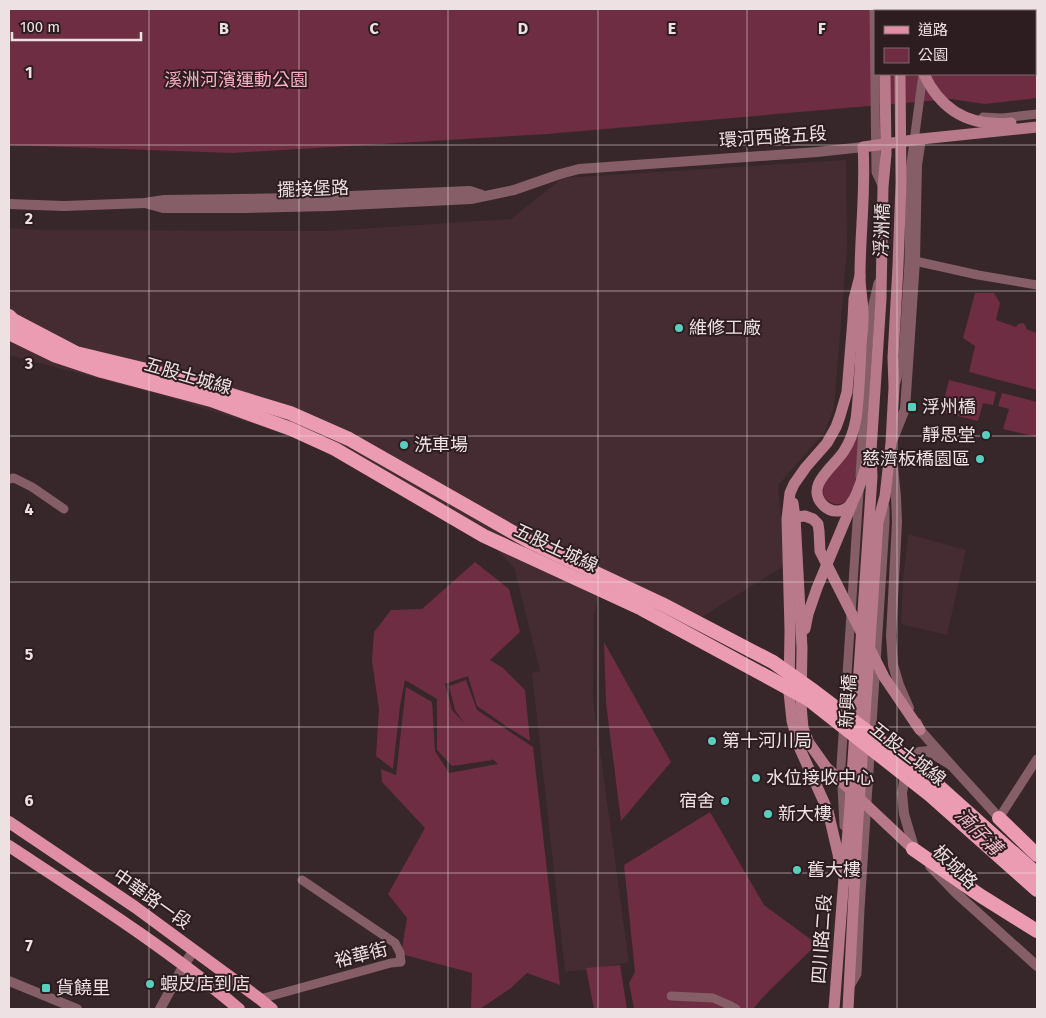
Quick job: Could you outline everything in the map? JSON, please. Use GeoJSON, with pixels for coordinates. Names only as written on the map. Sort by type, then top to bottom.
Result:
{"type":"FeatureCollection","features":[{"type":"Feature","properties":{"kind":"highway","name":"五股土城線"},"geometry":{"type":"LineString","coordinates":[[9,316],[13,320],[76,353],[159,373],[290,413],[349,439],[530,542],[662,604],[773,662],[934,782],[1037,874]]}},
{"type":"Feature","properties":{"kind":"highway","name":"五股土城線"},"geometry":{"type":"LineString","coordinates":[[9,331],[15,336],[54,354],[102,371],[211,400],[291,429],[335,449],[484,536],[642,609],[808,699],[930,795],[1037,890]]}},
{"type":"Feature","properties":{"kind":"highway"},"geometry":{"type":"LineString","coordinates":[[998,818],[1037,855]]}},
{"type":"Feature","properties":{"kind":"highway"},"geometry":{"type":"LineString","coordinates":[[913,849],[981,896],[1037,931]]}},
{"type":"Feature","properties":{"kind":"main road","name":"浮洲橋"},"geometry":{"type":"LineString","coordinates":[[871,451],[881,299],[883,187],[886,154],[885,75]]}},
{"type":"Feature","properties":{"kind":"main road","name":"浮洲橋"},"geometry":{"type":"LineString","coordinates":[[891,443],[901,192],[900,75]]}},
{"type":"Feature","properties":{"kind":"main road"},"geometry":{"type":"LineString","coordinates":[[924,75],[942,102],[966,118],[1001,124],[1037,120]]}},
{"type":"Feature","properties":{"kind":"main road","name":"環河西路五段"},"geometry":{"type":"LineString","coordinates":[[863,147],[1037,127]]}},
{"type":"Feature","properties":{"kind":"main road"},"geometry":{"type":"LineString","coordinates":[[843,894],[838,854],[828,811],[800,749],[792,720],[789,692],[791,518],[794,484],[827,443],[836,427],[847,392],[858,324],[864,191],[863,147]]}},
{"type":"Feature","properties":{"kind":"main road"},"geometry":{"type":"LineString","coordinates":[[853,502],[847,508],[832,511],[823,505],[818,493],[820,481],[844,452],[851,438],[858,397],[861,340],[858,324]]}},
{"type":"Feature","properties":{"kind":"main road","name":"新興橋"},"geometry":{"type":"LineString","coordinates":[[855,882],[858,815],[882,523],[891,443]]}},
{"type":"Feature","properties":{"kind":"main road"},"geometry":{"type":"LineString","coordinates":[[871,451],[853,502],[808,614],[802,648],[800,677],[803,728],[809,743],[826,767],[913,849]]}},
{"type":"Feature","properties":{"kind":"main road","name":"新興橋"},"geometry":{"type":"LineString","coordinates":[[844,872],[850,811],[872,477],[871,451]]}},
{"type":"Feature","properties":{"kind":"main road"},"geometry":{"type":"LineString","coordinates":[[791,518],[805,516],[813,519],[818,524],[820,551],[826,566],[884,677],[920,730]]}},
{"type":"Feature","properties":{"kind":"main road"},"geometry":{"type":"LineString","coordinates":[[791,518],[802,648]]}},
{"type":"Feature","properties":{"kind":"main road","name":"中華路一段"},"geometry":{"type":"LineString","coordinates":[[9,822],[127,902],[272,1009]]}},
{"type":"Feature","properties":{"kind":"main road","name":"中華路一段"},"geometry":{"type":"LineString","coordinates":[[9,846],[125,922],[184,965],[239,1009]]}},
{"type":"Feature","properties":{"kind":"main road","name":"四川路二段"},"geometry":{"type":"LineString","coordinates":[[834,1009],[844,872]]}},
{"type":"Feature","properties":{"kind":"main road","name":"四川路二段"},"geometry":{"type":"LineString","coordinates":[[848,1009],[855,882]]}},
{"type":"Feature","properties":{"kind":"street"},"geometry":{"type":"LineString","coordinates":[[875,75],[876,172],[883,187]]}},
{"type":"Feature","properties":{"kind":"street"},"geometry":{"type":"LineString","coordinates":[[894,387],[903,358],[909,262],[910,172],[923,75]]}},
{"type":"Feature","properties":{"kind":"street"},"geometry":{"type":"LineString","coordinates":[[930,75],[945,98],[969,113],[984,117],[1002,118],[1037,114]]}},
{"type":"Feature","properties":{"kind":"street"},"geometry":{"type":"LineString","coordinates":[[921,139],[917,165],[915,261],[905,409],[891,443],[897,522],[890,636],[893,665],[899,685],[920,730],[951,765]]}},
{"type":"Feature","properties":{"kind":"street","name":"環河西路五段"},"geometry":{"type":"LineString","coordinates":[[514,190],[578,169],[863,147]]}},
{"type":"Feature","properties":{"kind":"street","name":"擺接堡路"},"geometry":{"type":"LineString","coordinates":[[9,204],[64,206],[145,203],[164,200],[287,199],[470,191],[483,196],[514,190]]}},
{"type":"Feature","properties":{"kind":"street"},"geometry":{"type":"LineString","coordinates":[[915,261],[978,275],[1037,285]]}},
{"type":"Feature","properties":{"kind":"street"},"geometry":{"type":"LineString","coordinates":[[846,855],[841,766],[870,317],[881,268]]}},
{"type":"Feature","properties":{"kind":"street"},"geometry":{"type":"LineString","coordinates":[[9,479],[14,478],[32,487],[64,508]]}},
{"type":"Feature","properties":{"kind":"street"},"geometry":{"type":"LineString","coordinates":[[849,989],[857,974],[882,523]]}},
{"type":"Feature","properties":{"kind":"street","name":"板城路"},"geometry":{"type":"LineString","coordinates":[[998,818],[951,765],[928,750],[919,752],[908,759],[902,793],[904,814],[913,849],[956,893],[1037,966]]}},
{"type":"Feature","properties":{"kind":"street"},"geometry":{"type":"LineString","coordinates":[[998,818],[1036,763]]}},
{"type":"Feature","properties":{"kind":"street","name":"裕華街"},"geometry":{"type":"LineString","coordinates":[[260,999],[391,963],[401,962],[400,953],[395,942],[302,880]]}},
{"type":"Feature","properties":{"kind":"street"},"geometry":{"type":"LineString","coordinates":[[160,1009],[194,950]]}},
{"type":"Feature","properties":{"kind":"street"},"geometry":{"type":"LineString","coordinates":[[9,981],[77,1009]]}},
{"type":"Feature","properties":{"kind":"street"},"geometry":{"type":"LineString","coordinates":[[671,996],[713,998],[736,1009]]}},
{"type":"Feature","properties":{"kind":"shaded area"},"geometry":{"type":"Polygon","coordinates":[[[846,160],[847,248],[834,408],[825,432],[778,485],[785,565],[673,635],[603,575],[594,615],[593,699],[629,962],[565,972],[532,673],[540,671],[514,567],[496,549],[301,439],[161,395],[9,355],[9,228],[40,230],[325,231],[511,219],[562,178],[846,160]]]}},
{"type":"Feature","properties":{"kind":"shaded area"},"geometry":{"type":"Polygon","coordinates":[[[908,534],[966,550],[947,635],[901,624],[908,534]]]}},
{"type":"Feature","properties":{"kind":"green space","name":"溪洲河濱運動公園"},"geometry":{"type":"Polygon","coordinates":[[[9,9],[1037,9],[1037,98],[985,104],[951,99],[547,134],[232,153],[9,145],[9,9]]]}},
{"type":"Feature","properties":{"kind":"green space"},"geometry":{"type":"Polygon","coordinates":[[[975,293],[994,293],[1000,303],[996,320],[1016,327],[1018,324],[1023,323],[1026,329],[1037,333],[1037,390],[969,372],[975,346],[963,338],[975,293]]]}},
{"type":"Feature","properties":{"kind":"green space"},"geometry":{"type":"Polygon","coordinates":[[[949,380],[996,392],[993,405],[983,403],[978,421],[941,412],[949,380]]]}},
{"type":"Feature","properties":{"kind":"green space"},"geometry":{"type":"Polygon","coordinates":[[[1002,393],[1037,402],[1037,437],[1003,429],[1009,409],[998,406],[1002,393]]]}},
{"type":"Feature","properties":{"kind":"green space"},"geometry":{"type":"Polygon","coordinates":[[[861,414],[860,449],[856,479],[852,491],[847,500],[840,504],[829,502],[826,499],[823,488],[828,478],[852,448],[858,433],[861,414]]]}},
{"type":"Feature","properties":{"kind":"green space"},"geometry":{"type":"Polygon","coordinates":[[[475,562],[509,589],[520,632],[490,660],[503,668],[525,690],[530,741],[477,706],[468,676],[445,684],[452,710],[464,723],[455,710],[449,686],[466,680],[477,710],[533,747],[560,985],[527,973],[511,988],[480,1009],[471,1009],[472,973],[401,954],[407,918],[388,894],[425,828],[382,782],[381,769],[396,775],[406,687],[432,702],[435,751],[449,773],[498,764],[492,758],[493,760],[452,766],[437,750],[437,699],[405,680],[393,769],[376,756],[379,709],[372,661],[374,632],[391,610],[422,609],[475,562]]]}},
{"type":"Feature","properties":{"kind":"green space"},"geometry":{"type":"Polygon","coordinates":[[[604,642],[671,762],[621,821],[606,703],[604,642]]]}},
{"type":"Feature","properties":{"kind":"green space"},"geometry":{"type":"Polygon","coordinates":[[[710,812],[764,905],[817,944],[753,1009],[634,1009],[629,983],[635,972],[624,865],[710,812]]]}},
{"type":"Feature","properties":{"kind":"green space"},"geometry":{"type":"Polygon","coordinates":[[[620,965],[627,1009],[594,1009],[586,968],[620,965]]]}},
{"type":"Feature","properties":{"kind":"place","name":"維修工廠"},"geometry":{"type":"Point","coordinates":[679,328]}},
{"type":"Feature","properties":{"kind":"place","name":"浮州橋"},"geometry":{"type":"Point","coordinates":[912,407]}},
{"type":"Feature","properties":{"kind":"place","name":"靜思堂"},"geometry":{"type":"Point","coordinates":[986,435]}},
{"type":"Feature","properties":{"kind":"place","name":"洗車場"},"geometry":{"type":"Point","coordinates":[404,445]}},
{"type":"Feature","properties":{"kind":"place","name":"慈濟板橋園區"},"geometry":{"type":"Point","coordinates":[980,459]}},
{"type":"Feature","properties":{"kind":"place","name":"第十河川局"},"geometry":{"type":"Point","coordinates":[712,741]}},
{"type":"Feature","properties":{"kind":"place","name":"水位接收中心"},"geometry":{"type":"Point","coordinates":[756,778]}},
{"type":"Feature","properties":{"kind":"place","name":"宿舍"},"geometry":{"type":"Point","coordinates":[725,801]}},
{"type":"Feature","properties":{"kind":"place","name":"新大樓"},"geometry":{"type":"Point","coordinates":[768,814]}},
{"type":"Feature","properties":{"kind":"place","name":"舊大樓"},"geometry":{"type":"Point","coordinates":[797,870]}},
{"type":"Feature","properties":{"kind":"place","name":"蝦皮店到店"},"geometry":{"type":"Point","coordinates":[150,984]}},
{"type":"Feature","properties":{"kind":"place","name":"貨饒里"},"geometry":{"type":"Point","coordinates":[46,988]}},
{"type":"Feature","properties":{"kind":"water label","name":"湳仔溝"},"geometry":{"type":"Point","coordinates":[979,831]}}]}
